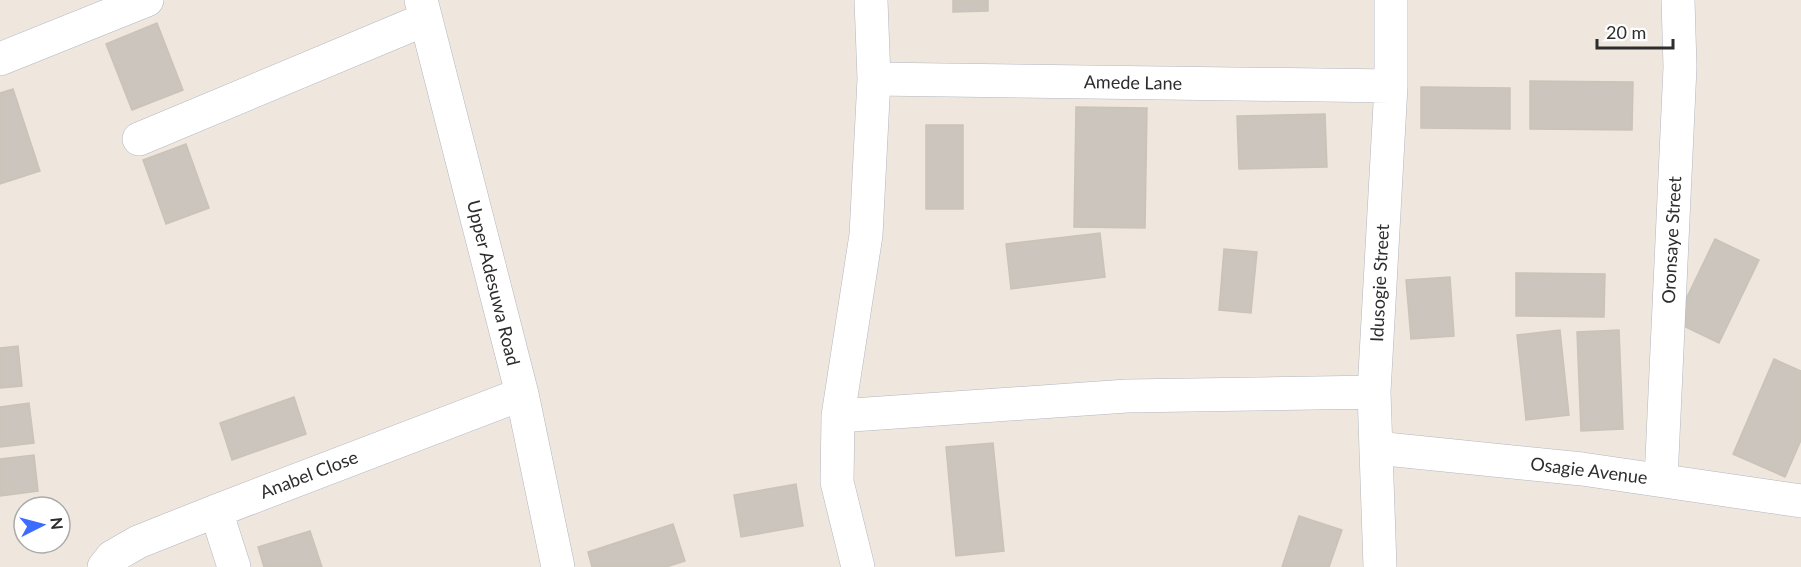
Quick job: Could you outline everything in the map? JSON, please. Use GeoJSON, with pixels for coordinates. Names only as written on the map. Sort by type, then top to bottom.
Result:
{"type":"FeatureCollection","features":[{"type":"Feature","properties":{"kind":"street"},"geometry":{"type":"LineString","coordinates":[[0,59],[147,0]]}},
{"type":"Feature","properties":{"kind":"street"},"geometry":{"type":"LineString","coordinates":[[858,567],[837,482],[838,416],[866,235],[874,79],[871,0]]}},
{"type":"Feature","properties":{"kind":"street","name":"Idusogie Street"},"geometry":{"type":"LineString","coordinates":[[1380,567],[1374,392],[1391,86],[1391,0]]}},
{"type":"Feature","properties":{"kind":"street","name":"Oronsaye Street"},"geometry":{"type":"LineString","coordinates":[[1661,480],[1680,67],[1678,0]]}},
{"type":"Feature","properties":{"kind":"street"},"geometry":{"type":"LineString","coordinates":[[139,139],[424,9]]}},
{"type":"Feature","properties":{"kind":"street","name":"Upper Adesuwa Road"},"geometry":{"type":"LineString","coordinates":[[424,9],[522,394],[558,567]]}},
{"type":"Feature","properties":{"kind":"street","name":"Amede Lane"},"geometry":{"type":"LineString","coordinates":[[874,79],[1391,86]]}},
{"type":"Feature","properties":{"kind":"street"},"geometry":{"type":"LineString","coordinates":[[838,416],[1127,396],[1374,392]]}},
{"type":"Feature","properties":{"kind":"street","name":"Anabel Close"},"geometry":{"type":"LineString","coordinates":[[104,567],[112,557],[138,542],[522,394]]}},
{"type":"Feature","properties":{"kind":"street","name":"Osagie Avenue"},"geometry":{"type":"LineString","coordinates":[[1376,448],[1582,469],[1801,501]]}},
{"type":"Feature","properties":{"kind":"street"},"geometry":{"type":"LineString","coordinates":[[216,511],[234,567]]}},
{"type":"Feature","properties":{"kind":"building"},"geometry":{"type":"Polygon","coordinates":[[[953,0],[988,0],[988,11],[953,12],[953,0]]]}},
{"type":"Feature","properties":{"kind":"building"},"geometry":{"type":"Polygon","coordinates":[[[157,23],[183,90],[132,110],[106,44],[157,23]]]}},
{"type":"Feature","properties":{"kind":"building"},"geometry":{"type":"Polygon","coordinates":[[[1530,81],[1633,82],[1632,130],[1530,129],[1530,81]]]}},
{"type":"Feature","properties":{"kind":"building"},"geometry":{"type":"Polygon","coordinates":[[[1421,87],[1510,88],[1510,129],[1421,128],[1421,87]]]}},
{"type":"Feature","properties":{"kind":"building"},"geometry":{"type":"Polygon","coordinates":[[[13,89],[40,171],[0,184],[0,93],[13,89]]]}},
{"type":"Feature","properties":{"kind":"building"},"geometry":{"type":"Polygon","coordinates":[[[1076,107],[1147,108],[1145,228],[1074,227],[1076,107]]]}},
{"type":"Feature","properties":{"kind":"building"},"geometry":{"type":"Polygon","coordinates":[[[1325,114],[1327,167],[1239,169],[1237,116],[1325,114]]]}},
{"type":"Feature","properties":{"kind":"building"},"geometry":{"type":"Polygon","coordinates":[[[926,125],[963,125],[963,209],[926,209],[926,125]]]}},
{"type":"Feature","properties":{"kind":"building"},"geometry":{"type":"Polygon","coordinates":[[[186,144],[209,208],[166,224],[143,160],[186,144]]]}},
{"type":"Feature","properties":{"kind":"building"},"geometry":{"type":"Polygon","coordinates":[[[1100,233],[1105,277],[1011,289],[1006,244],[1100,233]]]}},
{"type":"Feature","properties":{"kind":"building"},"geometry":{"type":"Polygon","coordinates":[[[1715,239],[1759,260],[1719,343],[1675,322],[1715,239]]]}},
{"type":"Feature","properties":{"kind":"building"},"geometry":{"type":"Polygon","coordinates":[[[1224,249],[1257,252],[1251,313],[1219,310],[1224,249]]]}},
{"type":"Feature","properties":{"kind":"building"},"geometry":{"type":"Polygon","coordinates":[[[1516,273],[1605,274],[1604,317],[1516,316],[1516,273]]]}},
{"type":"Feature","properties":{"kind":"building"},"geometry":{"type":"Polygon","coordinates":[[[1450,277],[1454,336],[1411,339],[1406,280],[1450,277]]]}},
{"type":"Feature","properties":{"kind":"building"},"geometry":{"type":"Polygon","coordinates":[[[1560,330],[1569,415],[1526,420],[1517,335],[1560,330]]]}},
{"type":"Feature","properties":{"kind":"building"},"geometry":{"type":"Polygon","coordinates":[[[1619,330],[1623,429],[1581,431],[1577,332],[1619,330]]]}},
{"type":"Feature","properties":{"kind":"building"},"geometry":{"type":"Polygon","coordinates":[[[18,346],[22,386],[0,388],[0,348],[18,346]]]}},
{"type":"Feature","properties":{"kind":"building"},"geometry":{"type":"Polygon","coordinates":[[[1774,359],[1801,371],[1801,440],[1785,477],[1733,454],[1774,359]]]}},
{"type":"Feature","properties":{"kind":"building"},"geometry":{"type":"Polygon","coordinates":[[[294,397],[306,434],[232,460],[220,423],[294,397]]]}},
{"type":"Feature","properties":{"kind":"building"},"geometry":{"type":"Polygon","coordinates":[[[29,403],[34,443],[0,447],[0,407],[29,403]]]}},
{"type":"Feature","properties":{"kind":"building"},"geometry":{"type":"Polygon","coordinates":[[[993,443],[1004,551],[956,556],[946,447],[993,443]]]}},
{"type":"Feature","properties":{"kind":"building"},"geometry":{"type":"Polygon","coordinates":[[[34,455],[38,491],[0,496],[0,459],[34,455]]]}},
{"type":"Feature","properties":{"kind":"building"},"geometry":{"type":"Polygon","coordinates":[[[796,484],[803,526],[741,537],[734,495],[796,484]]]}},
{"type":"Feature","properties":{"kind":"building"},"geometry":{"type":"Polygon","coordinates":[[[1299,516],[1342,530],[1329,567],[1282,567],[1299,516]]]}},
{"type":"Feature","properties":{"kind":"building"},"geometry":{"type":"Polygon","coordinates":[[[673,524],[685,561],[666,567],[592,567],[588,552],[673,524]]]}},
{"type":"Feature","properties":{"kind":"building"},"geometry":{"type":"Polygon","coordinates":[[[310,531],[322,567],[264,567],[258,547],[310,531]]]}}]}
